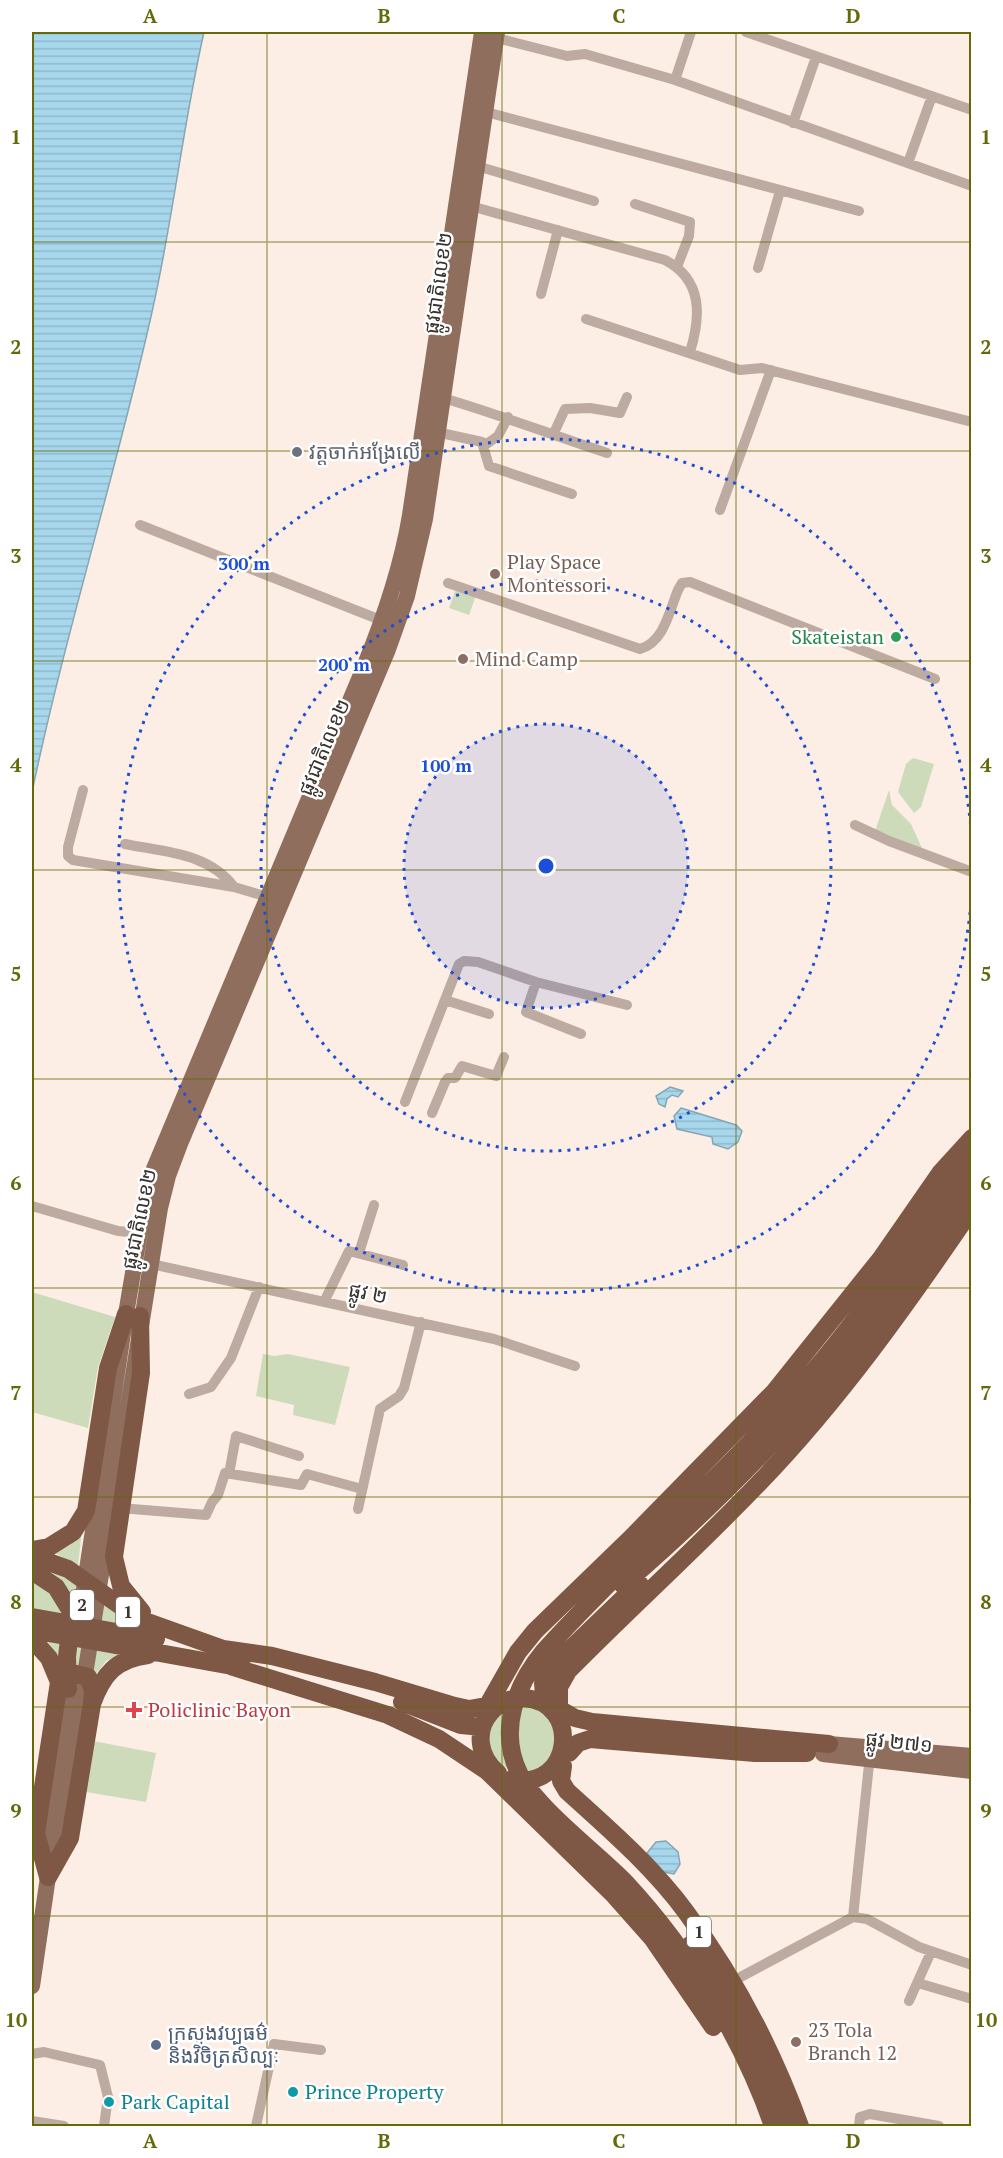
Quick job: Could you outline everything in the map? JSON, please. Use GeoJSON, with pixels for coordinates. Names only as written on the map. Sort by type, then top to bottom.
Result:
{"type":"FeatureCollection","features":[{"type":"Feature","properties":{"kind":"highway"},"geometry":{"type":"LineString","coordinates":[[938,1217],[941,1172],[972,1138]]}},
{"type":"Feature","properties":{"kind":"highway"},"geometry":{"type":"LineString","coordinates":[[722,1983],[664,1927],[626,1884],[528,1789],[518,1772],[510,1742],[515,1699],[534,1663],[867,1356],[972,1154]]}},
{"type":"Feature","properties":{"kind":"highway"},"geometry":{"type":"LineString","coordinates":[[722,1983],[670,1951],[620,1890],[477,1756],[474,1737],[477,1722],[543,1636],[609,1571],[652,1556],[761,1481],[780,1434],[841,1337],[938,1217],[972,1181]]}},
{"type":"Feature","properties":{"kind":"highway"},"geometry":{"type":"LineString","coordinates":[[562,1758],[562,1728],[549,1694],[555,1676],[634,1595],[652,1556],[756,1413],[794,1370],[882,1257],[938,1217],[972,1209]]}},
{"type":"Feature","properties":{"kind":"highway"},"geometry":{"type":"LineString","coordinates":[[133,1315],[141,1373],[114,1557],[121,1586],[136,1608],[177,1633]]}},
{"type":"Feature","properties":{"kind":"highway"},"geometry":{"type":"LineString","coordinates":[[32,1550],[49,1547],[74,1532],[86,1511],[108,1368],[133,1315]]}},
{"type":"Feature","properties":{"kind":"highway","name":"1"},"geometry":{"type":"LineString","coordinates":[[32,1556],[62,1566],[132,1614],[229,1655],[388,1715],[439,1740],[497,1777],[613,1894],[664,1956],[700,2005],[774,2121]]}},
{"type":"Feature","properties":{"kind":"highway"},"geometry":{"type":"LineString","coordinates":[[32,1571],[56,1587],[72,1613],[63,1696]]}},
{"type":"Feature","properties":{"kind":"highway"},"geometry":{"type":"LineString","coordinates":[[32,1617],[229,1655],[272,1673],[373,1695],[460,1725],[482,1727]]}},
{"type":"Feature","properties":{"kind":"highway","name":"1"},"geometry":{"type":"LineString","coordinates":[[32,1630],[165,1653],[272,1656],[455,1706],[469,1709],[491,1705]]}},
{"type":"Feature","properties":{"kind":"highway"},"geometry":{"type":"LineString","coordinates":[[32,1639],[41,1646],[55,1666],[63,1696]]}},
{"type":"Feature","properties":{"kind":"highway"},"geometry":{"type":"LineString","coordinates":[[92,1704],[103,1678],[111,1667],[135,1656],[165,1653]]}},
{"type":"Feature","properties":{"kind":"highway"},"geometry":{"type":"LineString","coordinates":[[78,1673],[88,1677],[91,1682],[92,1704],[70,1838],[48,1877],[36,1833],[65,1679],[78,1673]]}},
{"type":"Feature","properties":{"kind":"highway"},"geometry":{"type":"LineString","coordinates":[[373,1695],[442,1729],[483,1753]]}},
{"type":"Feature","properties":{"kind":"highway"},"geometry":{"type":"LineString","coordinates":[[491,1705],[525,1698],[554,1705],[575,1718],[592,1722],[826,1749]]}},
{"type":"Feature","properties":{"kind":"highway"},"geometry":{"type":"LineString","coordinates":[[491,1705],[482,1727],[483,1753],[497,1777]]}},
{"type":"Feature","properties":{"kind":"highway"},"geometry":{"type":"LineString","coordinates":[[774,2121],[735,2041],[722,1983],[693,1935],[639,1871],[562,1797],[553,1783],[572,1737],[589,1732],[754,1744],[791,1752]]}},
{"type":"Feature","properties":{"kind":"highway"},"geometry":{"type":"LineString","coordinates":[[497,1777],[528,1780],[562,1758],[578,1743],[590,1739],[755,1753],[826,1749]]}},
{"type":"Feature","properties":{"kind":"highway","name":"1"},"geometry":{"type":"LineString","coordinates":[[562,1758],[561,1780],[567,1791],[646,1865],[699,1931],[722,1983],[759,2028],[800,2127]]}},
{"type":"Feature","properties":{"kind":"highway"},"geometry":{"type":"LineString","coordinates":[[664,1956],[699,1931]]}},
{"type":"Feature","properties":{"kind":"highway"},"geometry":{"type":"LineString","coordinates":[[700,2005],[722,1983]]}},
{"type":"Feature","properties":{"kind":"main road","name":"ផ្លូវជាតិលេខ២"},"geometry":{"type":"LineString","coordinates":[[133,1315],[151,1264],[168,1176],[307,824],[369,675],[397,626],[414,570],[425,519],[430,430],[442,398],[464,204],[477,166],[486,112],[489,34]]}},
{"type":"Feature","properties":{"kind":"main road","name":"ផ្លូវជាតិលេខ២"},"geometry":{"type":"LineString","coordinates":[[369,675],[406,536],[430,430],[489,34]]}},
{"type":"Feature","properties":{"kind":"main road","name":"ផ្លូវជាតិលេខ២"},"geometry":{"type":"LineString","coordinates":[[133,1315],[140,1233],[153,1171],[268,897],[307,824]]}},
{"type":"Feature","properties":{"kind":"main road","name":"2"},"geometry":{"type":"LineString","coordinates":[[32,1986],[133,1315]]}},
{"type":"Feature","properties":{"kind":"main road","name":"2"},"geometry":{"type":"LineString","coordinates":[[53,1835],[63,1696],[124,1377]]}},
{"type":"Feature","properties":{"kind":"main road","name":"ផ្លូវ ២៧១"},"geometry":{"type":"LineString","coordinates":[[826,1749],[972,1770]]}},
{"type":"Feature","properties":{"kind":"main road","name":"ផ្លូវ ២៧១"},"geometry":{"type":"LineString","coordinates":[[870,1754],[972,1756]]}},
{"type":"Feature","properties":{"kind":"street"},"geometry":{"type":"LineString","coordinates":[[675,80],[690,32]]}},
{"type":"Feature","properties":{"kind":"street"},"geometry":{"type":"LineString","coordinates":[[746,32],[972,110]]}},
{"type":"Feature","properties":{"kind":"street"},"geometry":{"type":"LineString","coordinates":[[489,34],[567,56],[585,54],[675,80],[972,186]]}},
{"type":"Feature","properties":{"kind":"street"},"geometry":{"type":"LineString","coordinates":[[793,123],[816,57]]}},
{"type":"Feature","properties":{"kind":"street"},"geometry":{"type":"LineString","coordinates":[[908,163],[932,96]]}},
{"type":"Feature","properties":{"kind":"street"},"geometry":{"type":"LineString","coordinates":[[486,112],[859,211]]}},
{"type":"Feature","properties":{"kind":"street"},"geometry":{"type":"LineString","coordinates":[[477,166],[594,201]]}},
{"type":"Feature","properties":{"kind":"street"},"geometry":{"type":"LineString","coordinates":[[758,268],[780,191]]}},
{"type":"Feature","properties":{"kind":"street"},"geometry":{"type":"LineString","coordinates":[[464,204],[665,260],[677,267],[694,292],[699,312],[690,352]]}},
{"type":"Feature","properties":{"kind":"street"},"geometry":{"type":"LineString","coordinates":[[635,204],[690,222],[689,236],[677,267]]}},
{"type":"Feature","properties":{"kind":"street"},"geometry":{"type":"LineString","coordinates":[[541,294],[558,230]]}},
{"type":"Feature","properties":{"kind":"street"},"geometry":{"type":"LineString","coordinates":[[586,319],[740,370],[762,368],[771,370],[972,422]]}},
{"type":"Feature","properties":{"kind":"street"},"geometry":{"type":"LineString","coordinates":[[720,510],[771,370]]}},
{"type":"Feature","properties":{"kind":"street"},"geometry":{"type":"LineString","coordinates":[[553,435],[565,409],[590,408],[620,413],[627,397]]}},
{"type":"Feature","properties":{"kind":"street"},"geometry":{"type":"LineString","coordinates":[[442,398],[508,417],[607,453]]}},
{"type":"Feature","properties":{"kind":"street"},"geometry":{"type":"LineString","coordinates":[[430,430],[485,445],[498,436],[508,417]]}},
{"type":"Feature","properties":{"kind":"street"},"geometry":{"type":"LineString","coordinates":[[485,445],[489,466],[572,494]]}},
{"type":"Feature","properties":{"kind":"street"},"geometry":{"type":"LineString","coordinates":[[140,525],[383,621]]}},
{"type":"Feature","properties":{"kind":"street"},"geometry":{"type":"LineString","coordinates":[[448,583],[640,649],[651,646],[658,639],[678,590],[682,583],[690,582],[935,679]]}},
{"type":"Feature","properties":{"kind":"street"},"geometry":{"type":"LineString","coordinates":[[83,790],[68,847],[68,856],[73,860],[234,887],[268,897]]}},
{"type":"Feature","properties":{"kind":"street"},"geometry":{"type":"LineString","coordinates":[[855,825],[889,841],[972,872]]}},
{"type":"Feature","properties":{"kind":"street"},"geometry":{"type":"LineString","coordinates":[[125,844],[206,863],[223,872],[234,887]]}},
{"type":"Feature","properties":{"kind":"street"},"geometry":{"type":"LineString","coordinates":[[405,1102],[459,964],[464,961],[627,1005]]}},
{"type":"Feature","properties":{"kind":"street"},"geometry":{"type":"LineString","coordinates":[[536,982],[526,1012],[581,1034]]}},
{"type":"Feature","properties":{"kind":"street"},"geometry":{"type":"LineString","coordinates":[[445,1000],[489,1014]]}},
{"type":"Feature","properties":{"kind":"street"},"geometry":{"type":"LineString","coordinates":[[432,1113],[445,1082],[448,1078],[455,1078],[462,1066],[496,1076],[504,1058]]}},
{"type":"Feature","properties":{"kind":"street"},"geometry":{"type":"LineString","coordinates":[[358,1253],[374,1205]]}},
{"type":"Feature","properties":{"kind":"street"},"geometry":{"type":"LineString","coordinates":[[32,1206],[118,1231],[140,1233]]}},
{"type":"Feature","properties":{"kind":"street"},"geometry":{"type":"LineString","coordinates":[[324,1302],[348,1251],[404,1265]]}},
{"type":"Feature","properties":{"kind":"street","name":"ផ្លូវ ២"},"geometry":{"type":"LineString","coordinates":[[151,1264],[494,1339],[575,1366]]}},
{"type":"Feature","properties":{"kind":"street"},"geometry":{"type":"LineString","coordinates":[[189,1394],[212,1388],[231,1358],[259,1287]]}},
{"type":"Feature","properties":{"kind":"street"},"geometry":{"type":"LineString","coordinates":[[358,1509],[380,1409],[399,1396],[404,1388],[421,1322]]}},
{"type":"Feature","properties":{"kind":"street"},"geometry":{"type":"LineString","coordinates":[[229,1474],[236,1436],[300,1456]]}},
{"type":"Feature","properties":{"kind":"street"},"geometry":{"type":"LineString","coordinates":[[120,1508],[206,1515],[212,1502],[219,1495],[225,1474],[301,1485],[307,1474],[362,1489]]}},
{"type":"Feature","properties":{"kind":"street"},"geometry":{"type":"LineString","coordinates":[[853,1917],[870,1754]]}},
{"type":"Feature","properties":{"kind":"street"},"geometry":{"type":"LineString","coordinates":[[722,1983],[853,1917],[867,1918],[931,1952],[972,1965]]}},
{"type":"Feature","properties":{"kind":"street"},"geometry":{"type":"LineString","coordinates":[[909,2001],[931,1952]]}},
{"type":"Feature","properties":{"kind":"street"},"geometry":{"type":"LineString","coordinates":[[918,1983],[972,1999]]}},
{"type":"Feature","properties":{"kind":"street"},"geometry":{"type":"LineString","coordinates":[[256,2127],[274,2044],[321,2050]]}},
{"type":"Feature","properties":{"kind":"street"},"geometry":{"type":"LineString","coordinates":[[32,2054],[44,2052],[100,2065],[108,2097],[104,2127]]}},
{"type":"Feature","properties":{"kind":"street"},"geometry":{"type":"LineString","coordinates":[[859,2127],[860,2117],[870,2114],[939,2127]]}},
{"type":"Feature","properties":{"kind":"street"},"geometry":{"type":"LineString","coordinates":[[32,2121],[64,2127]]}},
{"type":"Feature","properties":{"kind":"green space"},"geometry":{"type":"Polygon","coordinates":[[[455,591],[476,595],[469,615],[449,608],[455,591]]]}},
{"type":"Feature","properties":{"kind":"green space"},"geometry":{"type":"Polygon","coordinates":[[[913,758],[934,764],[921,807],[914,813],[898,792],[906,764],[913,758]]]}},
{"type":"Feature","properties":{"kind":"green space"},"geometry":{"type":"Polygon","coordinates":[[[889,790],[892,805],[911,824],[922,848],[873,837],[889,790]]]}},
{"type":"Feature","properties":{"kind":"green space"},"geometry":{"type":"Polygon","coordinates":[[[32,1292],[115,1317],[98,1367],[88,1428],[32,1412],[32,1292]]]}},
{"type":"Feature","properties":{"kind":"green space"},"geometry":{"type":"Polygon","coordinates":[[[263,1354],[274,1356],[288,1354],[350,1367],[335,1425],[293,1415],[294,1405],[256,1396],[263,1354]]]}},
{"type":"Feature","properties":{"kind":"green space"},"geometry":{"type":"Polygon","coordinates":[[[82,1530],[78,1566],[55,1553],[70,1545],[82,1530]]]}},
{"type":"Feature","properties":{"kind":"green space"},"geometry":{"type":"Polygon","coordinates":[[[41,1564],[67,1578],[119,1616],[147,1632],[79,1619],[41,1564]]]}},
{"type":"Feature","properties":{"kind":"green space"},"geometry":{"type":"Polygon","coordinates":[[[32,1577],[47,1587],[64,1617],[32,1610],[32,1577]]]}},
{"type":"Feature","properties":{"kind":"green space"},"geometry":{"type":"Polygon","coordinates":[[[43,1638],[125,1652],[106,1661],[94,1677],[66,1671],[43,1638]]]}},
{"type":"Feature","properties":{"kind":"green space"},"geometry":{"type":"Polygon","coordinates":[[[515,1706],[529,1706],[541,1711],[550,1720],[555,1739],[553,1752],[546,1763],[529,1772],[515,1772],[503,1767],[494,1758],[489,1746],[489,1732],[494,1720],[503,1711],[515,1706]]]}},
{"type":"Feature","properties":{"kind":"green space"},"geometry":{"type":"Polygon","coordinates":[[[93,1741],[156,1753],[146,1802],[86,1792],[93,1741]]]}},
{"type":"Feature","properties":{"kind":"water"},"geometry":{"type":"Polygon","coordinates":[[[32,32],[204,32],[152,312],[45,731],[32,792],[32,32]]]}},
{"type":"Feature","properties":{"kind":"water"},"geometry":{"type":"Polygon","coordinates":[[[670,1087],[683,1091],[678,1097],[672,1095],[667,1099],[665,1107],[659,1104],[656,1096],[670,1087]]]}},
{"type":"Feature","properties":{"kind":"water"},"geometry":{"type":"Polygon","coordinates":[[[681,1108],[736,1125],[742,1131],[738,1142],[728,1149],[713,1144],[712,1137],[677,1129],[674,1116],[681,1108]]]}},
{"type":"Feature","properties":{"kind":"water"},"geometry":{"type":"Polygon","coordinates":[[[666,1841],[678,1852],[680,1864],[674,1874],[663,1872],[647,1853],[656,1842],[666,1841]]]}},
{"type":"Feature","properties":{"kind":"place","name":"វត្តចាក់អង្រែលើ"},"geometry":{"type":"Point","coordinates":[297,452]}},
{"type":"Feature","properties":{"kind":"place","name":"Play Space Montessori"},"geometry":{"type":"Point","coordinates":[495,574]}},
{"type":"Feature","properties":{"kind":"place","name":"Skateistan"},"geometry":{"type":"Point","coordinates":[896,637]}},
{"type":"Feature","properties":{"kind":"place","name":"Mind Camp"},"geometry":{"type":"Point","coordinates":[463,659]}},
{"type":"Feature","properties":{"kind":"place","name":"Policlinic Bayon"},"geometry":{"type":"Point","coordinates":[134,1710]}},
{"type":"Feature","properties":{"kind":"place","name":"23 Tola Branch 12"},"geometry":{"type":"Point","coordinates":[796,2042]}},
{"type":"Feature","properties":{"kind":"place","name":"ក្រសួងវប្បធម៌ និងវិចិត្រសិល្បៈ"},"geometry":{"type":"Point","coordinates":[156,2045]}},
{"type":"Feature","properties":{"kind":"place","name":"Prince Property"},"geometry":{"type":"Point","coordinates":[293,2092]}},
{"type":"Feature","properties":{"kind":"place","name":"Park Capital"},"geometry":{"type":"Point","coordinates":[109,2102]}}]}
